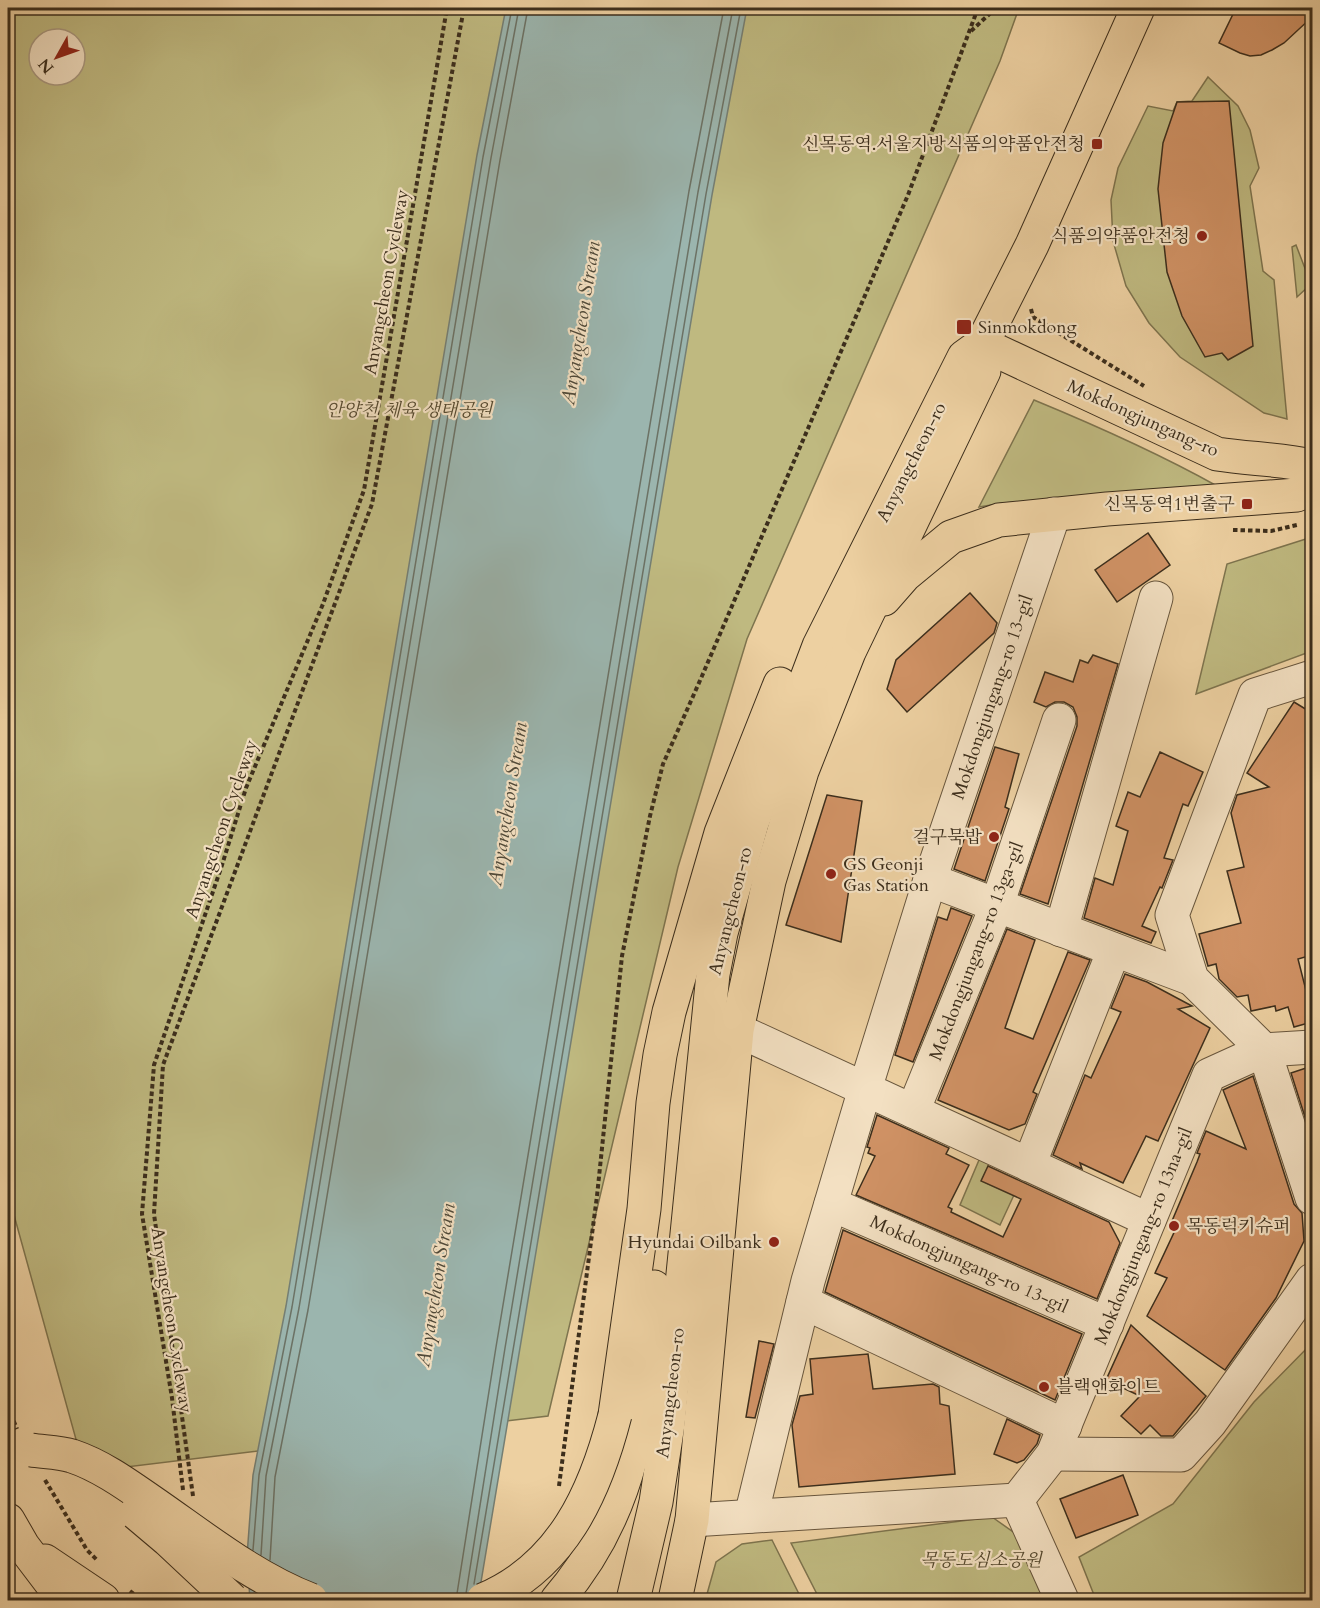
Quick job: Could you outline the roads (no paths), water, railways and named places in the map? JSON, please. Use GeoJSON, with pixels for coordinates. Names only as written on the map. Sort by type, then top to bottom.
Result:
{"type":"FeatureCollection","features":[{"type":"Feature","properties":{"kind":"main road","name":"Anyangcheon-ro"},"geometry":{"type":"LineString","coordinates":[[633,1600],[656,1502],[668,1424],[713,974],[721,933],[752,823],[819,646],[964,357],[981,344],[1032,245],[1138,8]]}},
{"type":"Feature","properties":{"kind":"main road","name":"Anyangcheon-ro"},"geometry":{"type":"LineString","coordinates":[[675,1600],[692,1520],[737,1030],[769,880],[802,771],[849,652],[984,371],[981,344]]}},
{"type":"Feature","properties":{"kind":"main road","name":"Mokdongjungang-ro"},"geometry":{"type":"LineString","coordinates":[[981,344],[1217,454],[1255,460],[1286,460],[1312,466]]}},
{"type":"Feature","properties":{"kind":"main road"},"geometry":{"type":"LineString","coordinates":[[863,622],[905,575],[951,537],[999,520],[1297,495],[1312,488]]}},
{"type":"Feature","properties":{"kind":"main road"},"geometry":{"type":"LineString","coordinates":[[483,1600],[500,1593],[553,1551],[570,1527],[594,1484],[615,1415],[644,1209],[653,1103],[669,1012],[721,833],[781,683],[815,616],[848,589]]}},
{"type":"Feature","properties":{"kind":"main road"},"geometry":{"type":"LineString","coordinates":[[557,1600],[571,1584],[613,1514],[632,1460],[649,1347],[671,1090],[678,1036],[697,952],[720,883],[730,856],[752,823]]}},
{"type":"Feature","properties":{"kind":"main road"},"geometry":{"type":"LineString","coordinates":[[26,1457],[70,1456],[99,1467],[221,1550],[279,1586],[310,1600]]}},
{"type":"Feature","properties":{"kind":"main road"},"geometry":{"type":"LineString","coordinates":[[26,1457],[97,1485],[120,1500],[168,1540],[232,1600]]}},
{"type":"Feature","properties":{"kind":"main road"},"geometry":{"type":"LineString","coordinates":[[654,1600],[663,1532],[656,1502]]}},
{"type":"Feature","properties":{"kind":"main road"},"geometry":{"type":"LineString","coordinates":[[15,1533],[116,1595]]}},
{"type":"Feature","properties":{"kind":"main road"},"geometry":{"type":"LineString","coordinates":[[15,1533],[64,1600]]}},
{"type":"Feature","properties":{"kind":"street","name":"Mokdongjungang-ro 13-gil"},"geometry":{"type":"LineString","coordinates":[[750,1516],[803,1302],[865,1089],[930,880],[1054,514]]}},
{"type":"Feature","properties":{"kind":"street"},"geometry":{"type":"LineString","coordinates":[[1061,930],[1156,598]]}},
{"type":"Feature","properties":{"kind":"street"},"geometry":{"type":"LineString","coordinates":[[1192,979],[1172,915],[1255,695],[1312,677]]}},
{"type":"Feature","properties":{"kind":"street","name":"Mokdongjungang-ro 13ga-gil"},"geometry":{"type":"LineString","coordinates":[[913,1111],[998,905],[1059,720]]}},
{"type":"Feature","properties":{"kind":"street"},"geometry":{"type":"LineString","coordinates":[[930,880],[1192,979],[1264,1050],[1312,1198]]}},
{"type":"Feature","properties":{"kind":"street"},"geometry":{"type":"LineString","coordinates":[[1029,1165],[1114,950]]}},
{"type":"Feature","properties":{"kind":"street"},"geometry":{"type":"LineString","coordinates":[[737,1030],[1149,1220]]}},
{"type":"Feature","properties":{"kind":"street","name":"Mokdongjungang-ro 13na-gil"},"geometry":{"type":"LineString","coordinates":[[1017,1500],[1059,1440],[1209,1075],[1264,1050],[1312,1047]]}},
{"type":"Feature","properties":{"kind":"street","name":"Mokdongjungang-ro 13-gil"},"geometry":{"type":"LineString","coordinates":[[831,1204],[1107,1324]]}},
{"type":"Feature","properties":{"kind":"street"},"geometry":{"type":"LineString","coordinates":[[803,1302],[1059,1440],[1181,1455],[1210,1423],[1312,1280]]}},
{"type":"Feature","properties":{"kind":"street"},"geometry":{"type":"LineString","coordinates":[[692,1520],[1017,1500],[1062,1600]]}},
{"type":"Feature","properties":{"kind":"water","name":"Anyangcheon Stream"},"geometry":{"type":"Polygon","coordinates":[[[506,8],[747,8],[712,195],[478,1600],[250,1600],[247,1556],[253,1475],[286,1306],[477,155],[506,8]]]}},
{"type":"Feature","properties":{"kind":"place","name":"신목동역.서울지방식품의약품안전청"},"geometry":{"type":"Point","coordinates":[1097,144]}},
{"type":"Feature","properties":{"kind":"place","name":"식품의약품안전청"},"geometry":{"type":"Point","coordinates":[1202,236]}},
{"type":"Feature","properties":{"kind":"place","name":"Sinmokdong"},"geometry":{"type":"Point","coordinates":[964,327]}},
{"type":"Feature","properties":{"kind":"place","name":"신목동역1번출구"},"geometry":{"type":"Point","coordinates":[1247,504]}},
{"type":"Feature","properties":{"kind":"place","name":"걸구묵밥"},"geometry":{"type":"Point","coordinates":[994,837]}},
{"type":"Feature","properties":{"kind":"place","name":"GS Geonji Gas Station"},"geometry":{"type":"Point","coordinates":[831,874]}},
{"type":"Feature","properties":{"kind":"place","name":"목동럭키슈퍼"},"geometry":{"type":"Point","coordinates":[1174,1226]}},
{"type":"Feature","properties":{"kind":"place","name":"Hyundai Oilbank"},"geometry":{"type":"Point","coordinates":[774,1242]}},
{"type":"Feature","properties":{"kind":"place","name":"블랙앤화이트"},"geometry":{"type":"Point","coordinates":[1044,1387]}},
{"type":"Feature","properties":{"kind":"park label","name":"안양천 체육 생태공원"},"geometry":{"type":"Point","coordinates":[409,410]}},
{"type":"Feature","properties":{"kind":"park label","name":"목동도심소공원"},"geometry":{"type":"Point","coordinates":[981,1560]}}]}
